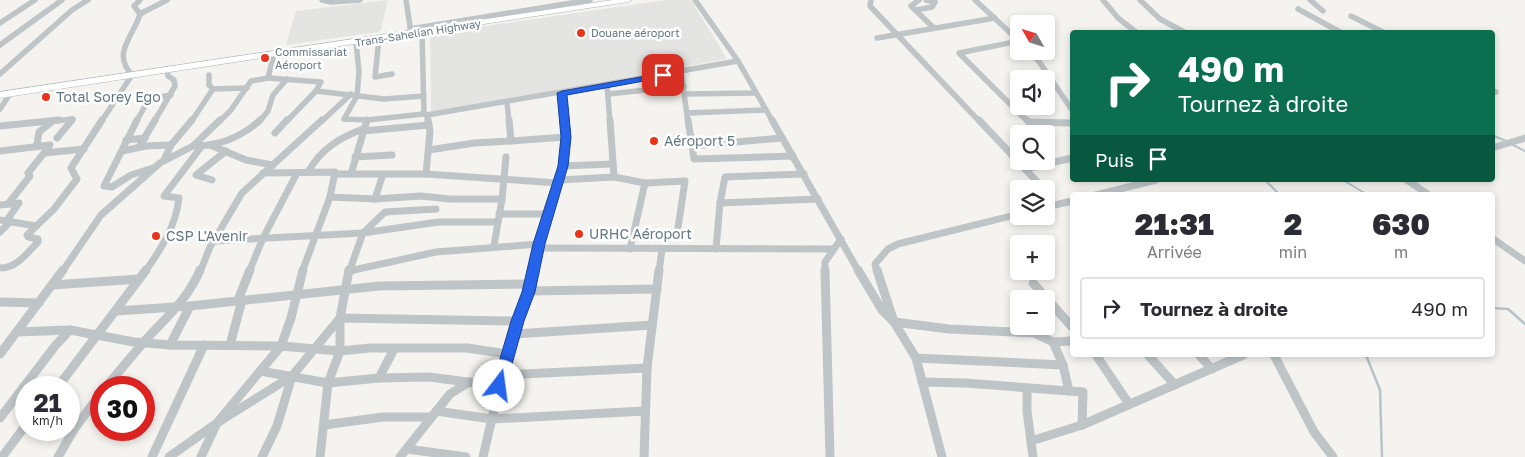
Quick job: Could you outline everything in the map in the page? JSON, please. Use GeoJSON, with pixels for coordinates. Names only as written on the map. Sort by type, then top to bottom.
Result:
{"type":"FeatureCollection","features":[{"type":"Feature","properties":{"kind":"highway","name":"Trans-Sahelian Highway"},"geometry":{"type":"LineString","coordinates":[[0,95],[356,42],[410,31],[422,32],[542,11],[628,0]]}},
{"type":"Feature","properties":{"kind":"street"},"geometry":{"type":"LineString","coordinates":[[0,23],[35,0]]}},
{"type":"Feature","properties":{"kind":"street"},"geometry":{"type":"LineString","coordinates":[[0,45],[62,0]]}},
{"type":"Feature","properties":{"kind":"street"},"geometry":{"type":"LineString","coordinates":[[0,74],[72,10],[88,0]]}},
{"type":"Feature","properties":{"kind":"street"},"geometry":{"type":"LineString","coordinates":[[140,0],[134,6],[140,14]]}},
{"type":"Feature","properties":{"kind":"street"},"geometry":{"type":"LineString","coordinates":[[0,268],[6,269],[14,265],[38,242],[38,240],[27,235],[63,199],[77,179],[71,168],[132,76],[124,66],[123,58],[140,14],[167,0]]}},
{"type":"Feature","properties":{"kind":"street"},"geometry":{"type":"LineString","coordinates":[[322,0],[331,2],[360,0]]}},
{"type":"Feature","properties":{"kind":"street"},"geometry":{"type":"LineString","coordinates":[[406,0],[410,31],[542,11],[590,0]]}},
{"type":"Feature","properties":{"kind":"street"},"geometry":{"type":"LineString","coordinates":[[539,0],[542,11]]}},
{"type":"Feature","properties":{"kind":"street"},"geometry":{"type":"LineString","coordinates":[[695,0],[738,61],[882,310],[894,322],[949,329],[1034,333],[1053,342],[1070,341]]}},
{"type":"Feature","properties":{"kind":"street"},"geometry":{"type":"LineString","coordinates":[[871,0],[870,6],[1010,153]]}},
{"type":"Feature","properties":{"kind":"street"},"geometry":{"type":"LineString","coordinates":[[919,0],[911,6],[934,28]]}},
{"type":"Feature","properties":{"kind":"street"},"geometry":{"type":"LineString","coordinates":[[916,10],[932,7],[935,2],[926,0]]}},
{"type":"Feature","properties":{"kind":"street"},"geometry":{"type":"LineString","coordinates":[[975,0],[1010,32]]}},
{"type":"Feature","properties":{"kind":"street"},"geometry":{"type":"LineString","coordinates":[[1103,0],[1118,18],[1133,30]]}},
{"type":"Feature","properties":{"kind":"street"},"geometry":{"type":"LineString","coordinates":[[1140,0],[1160,19],[1180,30]]}},
{"type":"Feature","properties":{"kind":"street"},"geometry":{"type":"LineString","coordinates":[[1310,0],[1323,10]]}},
{"type":"Feature","properties":{"kind":"street"},"geometry":{"type":"LineString","coordinates":[[1298,9],[1336,30]]}},
{"type":"Feature","properties":{"kind":"street"},"geometry":{"type":"LineString","coordinates":[[1351,16],[1379,30]]}},
{"type":"Feature","properties":{"kind":"street"},"geometry":{"type":"LineString","coordinates":[[877,38],[995,18]]}},
{"type":"Feature","properties":{"kind":"street"},"geometry":{"type":"LineString","coordinates":[[422,32],[424,96],[429,125],[429,150],[426,174]]}},
{"type":"Feature","properties":{"kind":"street"},"geometry":{"type":"LineString","coordinates":[[380,38],[375,77],[392,74]]}},
{"type":"Feature","properties":{"kind":"street"},"geometry":{"type":"LineString","coordinates":[[356,42],[359,72],[354,95],[344,119],[367,120],[426,115],[562,93],[738,61]]}},
{"type":"Feature","properties":{"kind":"street"},"geometry":{"type":"LineString","coordinates":[[1010,43],[959,53],[1033,125]]}},
{"type":"Feature","properties":{"kind":"street"},"geometry":{"type":"LineString","coordinates":[[268,78],[274,54]]}},
{"type":"Feature","properties":{"kind":"street"},"geometry":{"type":"LineString","coordinates":[[1037,60],[1070,107]]}},
{"type":"Feature","properties":{"kind":"street"},"geometry":{"type":"LineString","coordinates":[[140,148],[176,83],[168,76],[167,70]]}},
{"type":"Feature","properties":{"kind":"street"},"geometry":{"type":"LineString","coordinates":[[681,72],[694,159],[793,156]]}},
{"type":"Feature","properties":{"kind":"street"},"geometry":{"type":"LineString","coordinates":[[209,75],[209,85],[213,89],[247,88]]}},
{"type":"Feature","properties":{"kind":"street"},"geometry":{"type":"LineString","coordinates":[[65,376],[153,260],[178,216],[180,198],[164,196],[197,146],[231,110],[252,80],[268,78],[322,82],[275,133]]}},
{"type":"Feature","properties":{"kind":"street"},"geometry":{"type":"LineString","coordinates":[[0,354],[39,303],[101,215],[164,160],[197,146],[210,145],[236,135],[257,123],[265,115],[271,106],[272,98],[287,79]]}},
{"type":"Feature","properties":{"kind":"street"},"geometry":{"type":"LineString","coordinates":[[607,85],[614,177]]}},
{"type":"Feature","properties":{"kind":"street"},"geometry":{"type":"LineString","coordinates":[[164,160],[171,145],[193,119],[213,89]]}},
{"type":"Feature","properties":{"kind":"street"},"geometry":{"type":"LineString","coordinates":[[316,90],[384,99],[424,96]]}},
{"type":"Feature","properties":{"kind":"street"},"geometry":{"type":"LineString","coordinates":[[608,94],[684,90],[756,92]]}},
{"type":"Feature","properties":{"kind":"street"},"geometry":{"type":"LineString","coordinates":[[482,457],[502,375],[529,288],[539,246],[563,166],[566,137],[562,93]]}},
{"type":"Feature","properties":{"kind":"street"},"geometry":{"type":"LineString","coordinates":[[0,109],[10,94]]}},
{"type":"Feature","properties":{"kind":"street"},"geometry":{"type":"LineString","coordinates":[[154,167],[131,175],[112,187],[105,187],[106,181],[126,140],[150,98],[171,95]]}},
{"type":"Feature","properties":{"kind":"street"},"geometry":{"type":"LineString","coordinates":[[115,376],[143,343],[179,306],[193,287],[210,247],[242,192],[354,95]]}},
{"type":"Feature","properties":{"kind":"street"},"geometry":{"type":"LineString","coordinates":[[507,102],[511,141]]}},
{"type":"Feature","properties":{"kind":"street"},"geometry":{"type":"LineString","coordinates":[[688,113],[766,110]]}},
{"type":"Feature","properties":{"kind":"street"},"geometry":{"type":"LineString","coordinates":[[0,126],[72,119],[57,138]]}},
{"type":"Feature","properties":{"kind":"street"},"geometry":{"type":"LineString","coordinates":[[37,145],[39,132],[54,120]]}},
{"type":"Feature","properties":{"kind":"street"},"geometry":{"type":"LineString","coordinates":[[351,174],[367,120]]}},
{"type":"Feature","properties":{"kind":"street"},"geometry":{"type":"LineString","coordinates":[[1030,122],[1070,123]]}},
{"type":"Feature","properties":{"kind":"street"},"geometry":{"type":"LineString","coordinates":[[308,172],[327,145],[363,130],[429,125]]}},
{"type":"Feature","properties":{"kind":"street"},"geometry":{"type":"LineString","coordinates":[[429,150],[480,143],[566,137]]}},
{"type":"Feature","properties":{"kind":"street"},"geometry":{"type":"LineString","coordinates":[[126,140],[145,138]]}},
{"type":"Feature","properties":{"kind":"street"},"geometry":{"type":"LineString","coordinates":[[692,146],[782,138]]}},
{"type":"Feature","properties":{"kind":"street"},"geometry":{"type":"LineString","coordinates":[[1495,147],[1525,138]]}},
{"type":"Feature","properties":{"kind":"street"},"geometry":{"type":"LineString","coordinates":[[0,151],[37,145],[51,145],[28,173],[30,176],[27,180],[4,204]]}},
{"type":"Feature","properties":{"kind":"street"},"geometry":{"type":"LineString","coordinates":[[122,151],[171,145]]}},
{"type":"Feature","properties":{"kind":"street"},"geometry":{"type":"LineString","coordinates":[[210,145],[246,160],[273,165]]}},
{"type":"Feature","properties":{"kind":"street"},"geometry":{"type":"LineString","coordinates":[[44,154],[84,149]]}},
{"type":"Feature","properties":{"kind":"street"},"geometry":{"type":"LineString","coordinates":[[212,180],[196,175],[226,151]]}},
{"type":"Feature","properties":{"kind":"street"},"geometry":{"type":"LineString","coordinates":[[355,157],[392,154]]}},
{"type":"Feature","properties":{"kind":"street"},"geometry":{"type":"LineString","coordinates":[[494,246],[502,199],[506,157]]}},
{"type":"Feature","properties":{"kind":"street"},"geometry":{"type":"LineString","coordinates":[[1055,162],[1070,158]]}},
{"type":"Feature","properties":{"kind":"street"},"geometry":{"type":"LineString","coordinates":[[563,166],[613,164]]}},
{"type":"Feature","properties":{"kind":"street"},"geometry":{"type":"LineString","coordinates":[[1026,170],[1035,180]]}},
{"type":"Feature","properties":{"kind":"street"},"geometry":{"type":"LineString","coordinates":[[263,173],[426,174],[503,180],[558,181],[614,177],[645,183],[685,181],[678,228]]}},
{"type":"Feature","properties":{"kind":"street"},"geometry":{"type":"LineString","coordinates":[[230,345],[240,300],[262,238],[297,173]]}},
{"type":"Feature","properties":{"kind":"street"},"geometry":{"type":"LineString","coordinates":[[201,457],[217,423],[280,346],[291,318],[302,272],[330,197],[335,174]]}},
{"type":"Feature","properties":{"kind":"street"},"geometry":{"type":"LineString","coordinates":[[375,199],[383,174]]}},
{"type":"Feature","properties":{"kind":"street"},"geometry":{"type":"LineString","coordinates":[[716,249],[720,203],[725,177],[804,174]]}},
{"type":"Feature","properties":{"kind":"street"},"geometry":{"type":"LineString","coordinates":[[1108,192],[1148,182]]}},
{"type":"Feature","properties":{"kind":"street"},"geometry":{"type":"LineString","coordinates":[[1410,182],[1425,192]]}},
{"type":"Feature","properties":{"kind":"street"},"geometry":{"type":"LineString","coordinates":[[630,249],[645,183]]}},
{"type":"Feature","properties":{"kind":"street"},"geometry":{"type":"LineString","coordinates":[[330,197],[375,199],[421,196],[502,199]]}},
{"type":"Feature","properties":{"kind":"street"},"geometry":{"type":"LineString","coordinates":[[427,222],[442,198]]}},
{"type":"Feature","properties":{"kind":"street"},"geometry":{"type":"LineString","coordinates":[[720,203],[818,199]]}},
{"type":"Feature","properties":{"kind":"street"},"geometry":{"type":"LineString","coordinates":[[1055,205],[1070,201]]}},
{"type":"Feature","properties":{"kind":"street"},"geometry":{"type":"LineString","coordinates":[[0,232],[19,203],[4,204]]}},
{"type":"Feature","properties":{"kind":"street"},"geometry":{"type":"LineString","coordinates":[[320,457],[328,383],[340,352],[340,318],[345,289],[349,271],[363,233],[385,212],[436,209]]}},
{"type":"Feature","properties":{"kind":"street"},"geometry":{"type":"LineString","coordinates":[[499,214],[548,214]]}},
{"type":"Feature","properties":{"kind":"street"},"geometry":{"type":"LineString","coordinates":[[942,457],[916,358],[894,322],[875,264],[888,249],[898,244],[1010,216]]}},
{"type":"Feature","properties":{"kind":"street"},"geometry":{"type":"LineString","coordinates":[[6,221],[36,226]]}},
{"type":"Feature","properties":{"kind":"street"},"geometry":{"type":"LineString","coordinates":[[214,240],[363,233],[427,222],[497,222]]}},
{"type":"Feature","properties":{"kind":"street"},"geometry":{"type":"LineString","coordinates":[[830,457],[825,262],[832,249],[841,239]]}},
{"type":"Feature","properties":{"kind":"street"},"geometry":{"type":"LineString","coordinates":[[1495,240],[1525,261]]}},
{"type":"Feature","properties":{"kind":"street"},"geometry":{"type":"LineString","coordinates":[[349,271],[436,252],[494,246],[630,249],[832,249]]}},
{"type":"Feature","properties":{"kind":"street"},"geometry":{"type":"LineString","coordinates":[[644,457],[647,368],[662,249]]}},
{"type":"Feature","properties":{"kind":"street"},"geometry":{"type":"LineString","coordinates":[[52,284],[139,279]]}},
{"type":"Feature","properties":{"kind":"street"},"geometry":{"type":"LineString","coordinates":[[1033,283],[1070,325]]}},
{"type":"Feature","properties":{"kind":"street"},"geometry":{"type":"LineString","coordinates":[[116,311],[190,306],[380,286],[657,289]]}},
{"type":"Feature","properties":{"kind":"street"},"geometry":{"type":"LineString","coordinates":[[0,302],[39,303]]}},
{"type":"Feature","properties":{"kind":"street"},"geometry":{"type":"LineString","coordinates":[[170,345],[190,306]]}},
{"type":"Feature","properties":{"kind":"street"},"geometry":{"type":"LineString","coordinates":[[340,318],[518,321]]}},
{"type":"Feature","properties":{"kind":"street"},"geometry":{"type":"LineString","coordinates":[[169,457],[217,423],[292,376],[340,318]]}},
{"type":"Feature","properties":{"kind":"street"},"geometry":{"type":"LineString","coordinates":[[515,334],[652,326]]}},
{"type":"Feature","properties":{"kind":"street"},"geometry":{"type":"LineString","coordinates":[[16,332],[70,330],[143,343],[170,345],[280,346],[340,352],[370,348],[467,348],[508,354]]}},
{"type":"Feature","properties":{"kind":"street"},"geometry":{"type":"LineString","coordinates":[[0,418],[55,346],[70,330]]}},
{"type":"Feature","properties":{"kind":"street"},"geometry":{"type":"LineString","coordinates":[[1053,342],[1063,365],[1069,391]]}},
{"type":"Feature","properties":{"kind":"street"},"geometry":{"type":"LineString","coordinates":[[152,457],[204,345]]}},
{"type":"Feature","properties":{"kind":"street"},"geometry":{"type":"LineString","coordinates":[[380,378],[394,349]]}},
{"type":"Feature","properties":{"kind":"street"},"geometry":{"type":"LineString","coordinates":[[1097,357],[1129,404]]}},
{"type":"Feature","properties":{"kind":"street"},"geometry":{"type":"LineString","coordinates":[[1150,357],[1175,385]]}},
{"type":"Feature","properties":{"kind":"street"},"geometry":{"type":"LineString","coordinates":[[1201,357],[1212,369]]}},
{"type":"Feature","properties":{"kind":"street"},"geometry":{"type":"LineString","coordinates":[[1031,441],[1082,425],[1239,357]]}},
{"type":"Feature","properties":{"kind":"street"},"geometry":{"type":"LineString","coordinates":[[1275,357],[1314,432],[1333,457]]}},
{"type":"Feature","properties":{"kind":"street"},"geometry":{"type":"LineString","coordinates":[[916,358],[1063,365]]}},
{"type":"Feature","properties":{"kind":"street"},"geometry":{"type":"LineString","coordinates":[[502,375],[647,368]]}},
{"type":"Feature","properties":{"kind":"street"},"geometry":{"type":"LineString","coordinates":[[260,371],[328,383],[380,378],[429,377],[499,386]]}},
{"type":"Feature","properties":{"kind":"street"},"geometry":{"type":"LineString","coordinates":[[262,457],[277,426],[292,376]]}},
{"type":"Feature","properties":{"kind":"street"},"geometry":{"type":"LineString","coordinates":[[404,453],[450,394],[469,382]]}},
{"type":"Feature","properties":{"kind":"street"},"geometry":{"type":"LineString","coordinates":[[922,382],[965,383],[1083,392],[1082,425]]}},
{"type":"Feature","properties":{"kind":"street"},"geometry":{"type":"LineString","coordinates":[[1027,389],[1026,411],[1033,457]]}},
{"type":"Feature","properties":{"kind":"street"},"geometry":{"type":"LineString","coordinates":[[58,457],[75,428],[90,408]]}},
{"type":"Feature","properties":{"kind":"street"},"geometry":{"type":"LineString","coordinates":[[324,425],[383,417],[433,414],[492,419],[645,411]]}},
{"type":"Feature","properties":{"kind":"street"},"geometry":{"type":"LineString","coordinates":[[2,457],[15,440]]}},
{"type":"Feature","properties":{"kind":"street"},"geometry":{"type":"LineString","coordinates":[[404,453],[466,457]]}},
{"type":"Feature","properties":{"kind":"shaded area"},"geometry":{"type":"Polygon","coordinates":[[[388,0],[381,30],[378,32],[286,45],[296,11],[388,0]]]}},
{"type":"Feature","properties":{"kind":"shaded area"},"geometry":{"type":"Polygon","coordinates":[[[666,0],[691,0],[727,59],[431,112],[430,34],[666,0]]]}},
{"type":"Feature","properties":{"kind":"waterway"},"geometry":{"type":"LineString","coordinates":[[1495,136],[1506,141]]}},
{"type":"Feature","properties":{"kind":"waterway"},"geometry":{"type":"LineString","coordinates":[[1513,145],[1525,151]]}},
{"type":"Feature","properties":{"kind":"waterway"},"geometry":{"type":"LineString","coordinates":[[1267,182],[1277,192]]}},
{"type":"Feature","properties":{"kind":"waterway"},"geometry":{"type":"LineString","coordinates":[[1346,182],[1363,192]]}},
{"type":"Feature","properties":{"kind":"waterway"},"geometry":{"type":"LineString","coordinates":[[1495,308],[1508,309],[1525,324]]}},
{"type":"Feature","properties":{"kind":"waterway"},"geometry":{"type":"LineString","coordinates":[[1367,357],[1380,390],[1382,457]]}},
{"type":"Feature","properties":{"kind":"place","name":"Douane aéroport"},"geometry":{"type":"Point","coordinates":[581,33]}},
{"type":"Feature","properties":{"kind":"place","name":"Commissariat Aéroport"},"geometry":{"type":"Point","coordinates":[265,58]}},
{"type":"Feature","properties":{"kind":"place","name":"Total Sorey Ego"},"geometry":{"type":"Point","coordinates":[46,97]}},
{"type":"Feature","properties":{"kind":"place","name":"Aéroport 5"},"geometry":{"type":"Point","coordinates":[654,141]}},
{"type":"Feature","properties":{"kind":"place","name":"URHC Aéroport"},"geometry":{"type":"Point","coordinates":[579,234]}},
{"type":"Feature","properties":{"kind":"place","name":"CSP L'Avenir"},"geometry":{"type":"Point","coordinates":[156,236]}},
{"type":"Feature","properties":{"kind":"route"},"geometry":{"type":"LineString","coordinates":[[499,386],[528,292],[539,244],[563,166],[566,137],[562,93],[663,75]]}}]}
